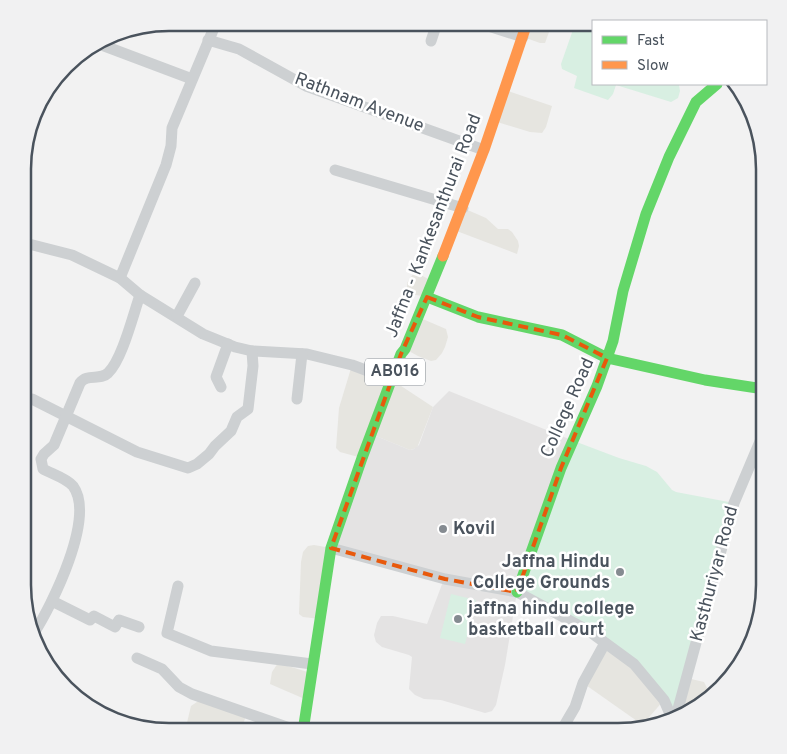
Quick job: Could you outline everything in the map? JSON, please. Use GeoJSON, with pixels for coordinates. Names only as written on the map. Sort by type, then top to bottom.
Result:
{"type":"FeatureCollection","features":[{"type":"Feature","properties":{"kind":"street"},"geometry":{"type":"LineString","coordinates":[[120,278],[166,165],[171,146],[172,128],[212,31]]}},
{"type":"Feature","properties":{"kind":"street"},"geometry":{"type":"LineString","coordinates":[[431,41],[434,32]]}},
{"type":"Feature","properties":{"kind":"street"},"geometry":{"type":"LineString","coordinates":[[506,32],[523,37]]}},
{"type":"Feature","properties":{"kind":"street","name":"Jaffna - Kankesanthurai Road"},"geometry":{"type":"LineString","coordinates":[[305,722],[312,664],[331,548],[362,458],[402,354],[463,208],[525,32]]}},
{"type":"Feature","properties":{"kind":"street","name":"Rathnam Avenue"},"geometry":{"type":"LineString","coordinates":[[208,40],[239,49],[306,86],[484,150]]}},
{"type":"Feature","properties":{"kind":"street"},"geometry":{"type":"LineString","coordinates":[[106,47],[192,79]]}},
{"type":"Feature","properties":{"kind":"street"},"geometry":{"type":"LineString","coordinates":[[427,297],[478,317],[562,335],[607,358],[613,341],[623,291],[646,214],[696,102],[716,85]]}},
{"type":"Feature","properties":{"kind":"street"},"geometry":{"type":"LineString","coordinates":[[335,170],[463,208]]}},
{"type":"Feature","properties":{"kind":"street"},"geometry":{"type":"LineString","coordinates":[[31,244],[72,255],[120,278],[140,295],[177,316],[203,334],[228,344],[252,351],[302,354],[352,365],[392,380]]}},
{"type":"Feature","properties":{"kind":"street"},"geometry":{"type":"LineString","coordinates":[[177,316],[195,283]]}},
{"type":"Feature","properties":{"kind":"street"},"geometry":{"type":"LineString","coordinates":[[38,625],[52,601],[71,559],[79,514],[78,497],[72,486],[43,469],[41,460],[44,454],[54,445],[77,388],[83,379],[103,377],[114,365],[140,295]]}},
{"type":"Feature","properties":{"kind":"street"},"geometry":{"type":"LineString","coordinates":[[222,387],[216,377],[228,344]]}},
{"type":"Feature","properties":{"kind":"street"},"geometry":{"type":"LineString","coordinates":[[32,399],[138,452],[188,468],[209,454],[232,431],[237,417],[248,409],[252,384],[252,351]]}},
{"type":"Feature","properties":{"kind":"street"},"geometry":{"type":"LineString","coordinates":[[297,399],[302,354]]}},
{"type":"Feature","properties":{"kind":"street","name":"College Road"},"geometry":{"type":"LineString","coordinates":[[517,592],[561,468],[597,386],[607,358],[705,380],[755,388]]}},
{"type":"Feature","properties":{"kind":"street","name":"Kasthuriyar Road"},"geometry":{"type":"LineString","coordinates":[[677,709],[734,503],[755,455]]}},
{"type":"Feature","properties":{"kind":"street"},"geometry":{"type":"LineString","coordinates":[[331,548],[445,579],[517,592],[589,631],[634,664],[664,700],[670,712]]}},
{"type":"Feature","properties":{"kind":"street"},"geometry":{"type":"LineString","coordinates":[[178,586],[167,634],[211,650],[312,664]]}},
{"type":"Feature","properties":{"kind":"street"},"geometry":{"type":"LineString","coordinates":[[52,601],[90,620],[94,616],[115,627],[119,620],[139,627]]}},
{"type":"Feature","properties":{"kind":"street"},"geometry":{"type":"LineString","coordinates":[[567,722],[575,707],[583,683],[605,643]]}},
{"type":"Feature","properties":{"kind":"street"},"geometry":{"type":"LineString","coordinates":[[137,658],[162,669],[180,687],[192,694],[272,722]]}},
{"type":"Feature","properties":{"kind":"highlighted area"},"geometry":{"type":"Polygon","coordinates":[[[427,297],[478,317],[562,335],[607,358],[561,468],[517,592],[445,579],[331,548],[401,354],[427,297]]]}},
{"type":"Feature","properties":{"kind":"shaded area"},"geometry":{"type":"Polygon","coordinates":[[[524,32],[549,32],[545,43],[523,37],[524,32]]]}},
{"type":"Feature","properties":{"kind":"shaded area"},"geometry":{"type":"Polygon","coordinates":[[[505,90],[552,106],[546,127],[542,133],[530,132],[494,121],[505,90]]]}},
{"type":"Feature","properties":{"kind":"shaded area"},"geometry":{"type":"Polygon","coordinates":[[[463,208],[486,218],[498,229],[508,229],[512,232],[518,241],[517,254],[454,230],[463,208]]]}},
{"type":"Feature","properties":{"kind":"shaded area"},"geometry":{"type":"Polygon","coordinates":[[[413,274],[419,274],[432,281],[427,297],[411,294],[407,291],[407,283],[413,274]]]}},
{"type":"Feature","properties":{"kind":"shaded area"},"geometry":{"type":"Polygon","coordinates":[[[418,317],[446,329],[448,337],[445,347],[436,360],[431,361],[405,349],[418,317]]]}},
{"type":"Feature","properties":{"kind":"shaded area"},"geometry":{"type":"Polygon","coordinates":[[[352,365],[392,380],[433,407],[417,448],[410,450],[371,434],[362,458],[340,452],[336,448],[339,408],[352,365]]]}},
{"type":"Feature","properties":{"kind":"shaded area"},"geometry":{"type":"Polygon","coordinates":[[[449,391],[574,441],[517,592],[505,665],[496,705],[492,711],[485,713],[441,700],[424,699],[415,695],[409,689],[412,657],[382,647],[376,642],[374,635],[381,616],[393,616],[427,624],[444,579],[331,548],[371,434],[410,450],[414,449],[419,445],[433,407],[449,391]]]}},
{"type":"Feature","properties":{"kind":"shaded area"},"geometry":{"type":"Polygon","coordinates":[[[314,545],[331,548],[320,619],[303,617],[299,614],[303,552],[308,546],[314,545]]]}},
{"type":"Feature","properties":{"kind":"shaded area"},"geometry":{"type":"Polygon","coordinates":[[[605,643],[664,700],[647,719],[638,721],[583,683],[605,643]]]}},
{"type":"Feature","properties":{"kind":"shaded area"},"geometry":{"type":"Polygon","coordinates":[[[278,663],[311,673],[307,700],[270,684],[272,672],[278,663]]]}},
{"type":"Feature","properties":{"kind":"shaded area"},"geometry":{"type":"Polygon","coordinates":[[[687,678],[704,682],[707,690],[678,708],[687,678]]]}},
{"type":"Feature","properties":{"kind":"shaded area"},"geometry":{"type":"Polygon","coordinates":[[[203,698],[247,714],[244,722],[187,722],[191,706],[203,698]]]}},
{"type":"Feature","properties":{"kind":"green space"},"geometry":{"type":"Polygon","coordinates":[[[572,32],[592,32],[592,85],[616,85],[613,94],[608,100],[574,88],[577,76],[562,69],[561,64],[572,32]]]}},
{"type":"Feature","properties":{"kind":"green space"},"geometry":{"type":"Polygon","coordinates":[[[616,85],[679,85],[678,98],[671,102],[616,85]]]}},
{"type":"Feature","properties":{"kind":"green space","name":"Jaffna Hindu College Grounds"},"geometry":{"type":"Polygon","coordinates":[[[574,441],[646,466],[657,472],[672,490],[676,492],[734,503],[678,708],[670,712],[633,664],[517,592],[574,441]]]}},
{"type":"Feature","properties":{"kind":"green space","name":"jaffna hindu college basketball court"},"geometry":{"type":"Polygon","coordinates":[[[451,594],[476,600],[465,644],[440,638],[451,594]]]}},
{"type":"Feature","properties":{"kind":"traffic: fast"},"geometry":{"type":"LineString","coordinates":[[427,297],[478,317],[562,335],[607,358],[613,341],[623,291],[646,214],[669,157],[696,102],[716,85]]}},
{"type":"Feature","properties":{"kind":"traffic: fast"},"geometry":{"type":"LineString","coordinates":[[304,722],[331,548],[401,354],[405,349],[443,256]]}},
{"type":"Feature","properties":{"kind":"traffic: fast"},"geometry":{"type":"LineString","coordinates":[[517,592],[561,468],[597,386],[607,358],[705,380],[755,388]]}},
{"type":"Feature","properties":{"kind":"traffic: slow"},"geometry":{"type":"LineString","coordinates":[[443,256],[485,147],[524,32]]}},
{"type":"Feature","properties":{"kind":"place","name":"Kovil"},"geometry":{"type":"Point","coordinates":[443,529]}},
{"type":"Feature","properties":{"kind":"place","name":"Jaffna Hindu College Grounds"},"geometry":{"type":"Point","coordinates":[620,572]}},
{"type":"Feature","properties":{"kind":"place","name":"jaffna hindu college basketball court"},"geometry":{"type":"Point","coordinates":[458,619]}}]}
